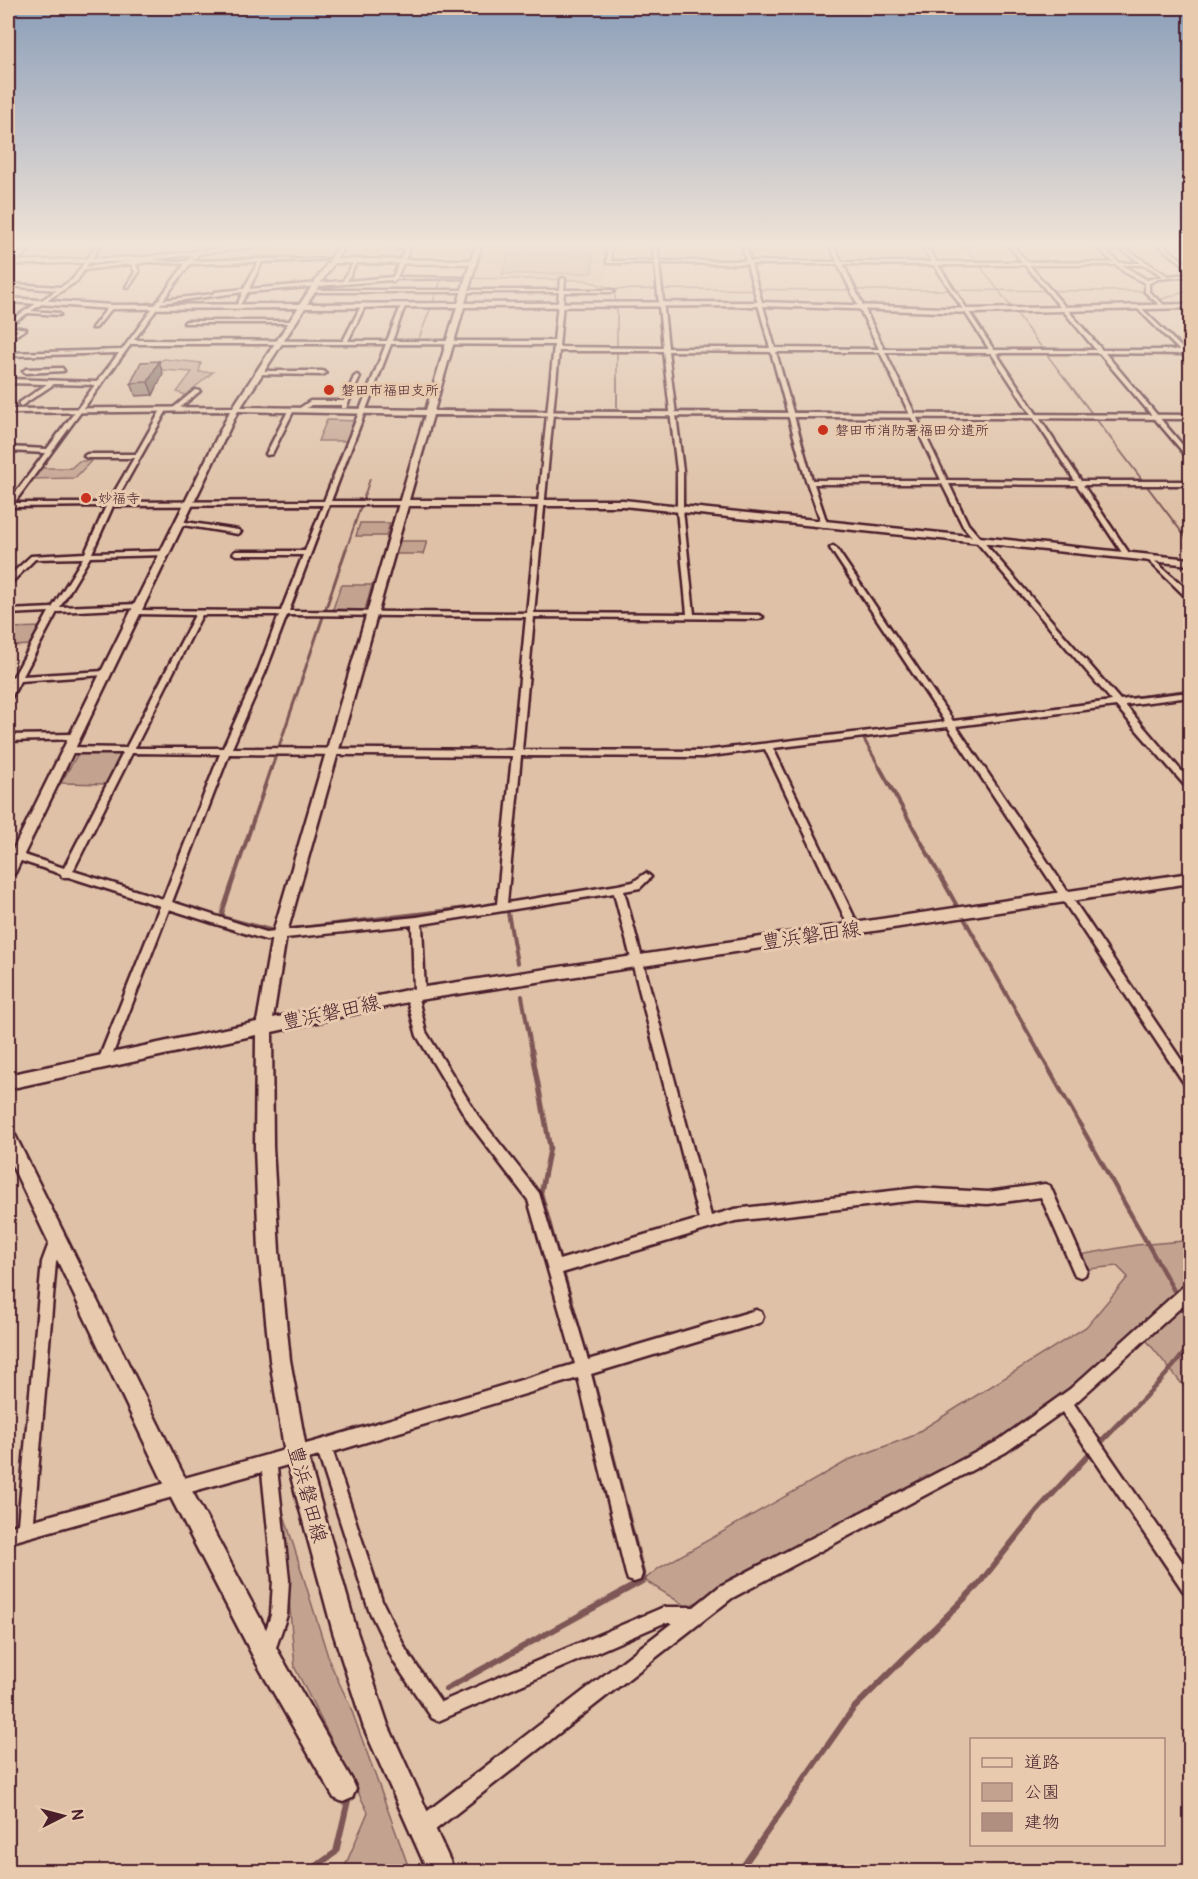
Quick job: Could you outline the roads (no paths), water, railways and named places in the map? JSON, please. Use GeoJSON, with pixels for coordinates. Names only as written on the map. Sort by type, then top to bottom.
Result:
{"type":"FeatureCollection","features":[{"type":"Feature","properties":{"kind":"street"},"geometry":{"type":"LineString","coordinates":[[8,505],[137,334]]}},
{"type":"Feature","properties":{"kind":"street"},"geometry":{"type":"LineString","coordinates":[[8,873],[11,855],[74,737],[235,409],[282,334]]}},
{"type":"Feature","properties":{"kind":"street"},"geometry":{"type":"LineString","coordinates":[[345,352],[351,334]]}},
{"type":"Feature","properties":{"kind":"street"},"geometry":{"type":"LineString","coordinates":[[104,1061],[226,751],[261,674],[392,334]]}},
{"type":"Feature","properties":{"kind":"street"},"geometry":{"type":"LineString","coordinates":[[8,1082],[264,1026],[279,936],[452,334]]}},
{"type":"Feature","properties":{"kind":"street"},"geometry":{"type":"LineString","coordinates":[[501,907],[532,615],[558,334]]}},
{"type":"Feature","properties":{"kind":"street"},"geometry":{"type":"LineString","coordinates":[[664,334],[672,415],[681,471],[680,510],[691,617]]}},
{"type":"Feature","properties":{"kind":"street"},"geometry":{"type":"LineString","coordinates":[[768,334],[825,526]]}},
{"type":"Feature","properties":{"kind":"street"},"geometry":{"type":"LineString","coordinates":[[874,334],[959,516],[978,541],[1119,703],[1187,776],[1191,786]]}},
{"type":"Feature","properties":{"kind":"street"},"geometry":{"type":"LineString","coordinates":[[980,334],[1127,555]]}},
{"type":"Feature","properties":{"kind":"street"},"geometry":{"type":"LineString","coordinates":[[1086,334],[1191,457]]}},
{"type":"Feature","properties":{"kind":"street"},"geometry":{"type":"LineString","coordinates":[[1165,334],[1191,359]]}},
{"type":"Feature","properties":{"kind":"street"},"geometry":{"type":"LineString","coordinates":[[131,342],[450,342],[665,350],[1191,352]]}},
{"type":"Feature","properties":{"kind":"street"},"geometry":{"type":"LineString","coordinates":[[8,354],[124,351]]}},
{"type":"Feature","properties":{"kind":"street"},"geometry":{"type":"LineString","coordinates":[[21,381],[36,354]]}},
{"type":"Feature","properties":{"kind":"street"},"geometry":{"type":"LineString","coordinates":[[26,371],[62,370]]}},
{"type":"Feature","properties":{"kind":"street"},"geometry":{"type":"LineString","coordinates":[[257,373],[323,373]]}},
{"type":"Feature","properties":{"kind":"street"},"geometry":{"type":"LineString","coordinates":[[344,407],[357,377]]}},
{"type":"Feature","properties":{"kind":"street"},"geometry":{"type":"LineString","coordinates":[[8,381],[100,384]]}},
{"type":"Feature","properties":{"kind":"street"},"geometry":{"type":"LineString","coordinates":[[21,404],[53,382]]}},
{"type":"Feature","properties":{"kind":"street"},"geometry":{"type":"LineString","coordinates":[[177,408],[197,391]]}},
{"type":"Feature","properties":{"kind":"street"},"geometry":{"type":"LineString","coordinates":[[8,411],[344,407],[362,411],[551,414],[1191,417]]}},
{"type":"Feature","properties":{"kind":"street"},"geometry":{"type":"LineString","coordinates":[[269,454],[297,409]]}},
{"type":"Feature","properties":{"kind":"street"},"geometry":{"type":"LineString","coordinates":[[8,696],[12,679],[87,556],[111,505],[164,410]]}},
{"type":"Feature","properties":{"kind":"street"},"geometry":{"type":"LineString","coordinates":[[8,449],[50,451]]}},
{"type":"Feature","properties":{"kind":"street"},"geometry":{"type":"LineString","coordinates":[[87,456],[138,456]]}},
{"type":"Feature","properties":{"kind":"street"},"geometry":{"type":"LineString","coordinates":[[811,482],[1191,483]]}},
{"type":"Feature","properties":{"kind":"street"},"geometry":{"type":"LineString","coordinates":[[8,505],[622,503],[825,526],[1191,562]]}},
{"type":"Feature","properties":{"kind":"street"},"geometry":{"type":"LineString","coordinates":[[179,523],[238,532]]}},
{"type":"Feature","properties":{"kind":"street"},"geometry":{"type":"LineString","coordinates":[[833,548],[1191,1082]]}},
{"type":"Feature","properties":{"kind":"street"},"geometry":{"type":"LineString","coordinates":[[8,582],[33,557],[165,553]]}},
{"type":"Feature","properties":{"kind":"street"},"geometry":{"type":"LineString","coordinates":[[236,553],[306,553]]}},
{"type":"Feature","properties":{"kind":"street"},"geometry":{"type":"LineString","coordinates":[[1149,558],[1191,596]]}},
{"type":"Feature","properties":{"kind":"street"},"geometry":{"type":"LineString","coordinates":[[8,612],[137,609],[200,612],[759,617]]}},
{"type":"Feature","properties":{"kind":"street"},"geometry":{"type":"LineString","coordinates":[[66,874],[200,612]]}},
{"type":"Feature","properties":{"kind":"street"},"geometry":{"type":"LineString","coordinates":[[12,679],[104,673]]}},
{"type":"Feature","properties":{"kind":"street"},"geometry":{"type":"LineString","coordinates":[[67,750],[703,754],[1191,694]]}},
{"type":"Feature","properties":{"kind":"street"},"geometry":{"type":"LineString","coordinates":[[8,738],[74,737]]}},
{"type":"Feature","properties":{"kind":"street"},"geometry":{"type":"LineString","coordinates":[[768,747],[855,929]]}},
{"type":"Feature","properties":{"kind":"street"},"geometry":{"type":"LineString","coordinates":[[11,855],[267,936],[417,921],[618,889],[636,885],[646,877]]}},
{"type":"Feature","properties":{"kind":"street","name":"豊浜磐田線"},"geometry":{"type":"LineString","coordinates":[[442,1872],[377,1728],[345,1632],[296,1454],[280,1359],[269,1251],[264,1148],[264,1026],[416,994],[1191,878]]}},
{"type":"Feature","properties":{"kind":"street"},"geometry":{"type":"LineString","coordinates":[[618,889],[706,1222]]}},
{"type":"Feature","properties":{"kind":"street"},"geometry":{"type":"LineString","coordinates":[[417,921],[416,994],[421,1033],[474,1120],[534,1197],[583,1369],[634,1574]]}},
{"type":"Feature","properties":{"kind":"street"},"geometry":{"type":"LineString","coordinates":[[8,1139],[177,1486],[266,1655],[343,1789]]}},
{"type":"Feature","properties":{"kind":"street"},"geometry":{"type":"LineString","coordinates":[[555,1268],[735,1215],[916,1194],[988,1198],[1045,1190],[1080,1270]]}},
{"type":"Feature","properties":{"kind":"street"},"geometry":{"type":"LineString","coordinates":[[26,1530],[49,1262],[57,1240]]}},
{"type":"Feature","properties":{"kind":"street"},"geometry":{"type":"LineString","coordinates":[[426,1833],[694,1615],[726,1592],[1001,1447],[1064,1402],[1191,1290]]}},
{"type":"Feature","properties":{"kind":"street"},"geometry":{"type":"LineString","coordinates":[[8,1535],[177,1486],[324,1447],[756,1317]]}},
{"type":"Feature","properties":{"kind":"street"},"geometry":{"type":"LineString","coordinates":[[1064,1402],[1191,1586]]}},
{"type":"Feature","properties":{"kind":"street"},"geometry":{"type":"LineString","coordinates":[[324,1447],[375,1604],[400,1656],[438,1712],[664,1614],[694,1615]]}},
{"type":"Feature","properties":{"kind":"street"},"geometry":{"type":"LineString","coordinates":[[266,1655],[279,1615],[281,1580],[269,1461]]}},
{"type":"Feature","properties":{"kind":"waterway"},"geometry":{"type":"LineString","coordinates":[[418,341],[421,334]]}},
{"type":"Feature","properties":{"kind":"waterway"},"geometry":{"type":"LineString","coordinates":[[617,334],[617,410]]}},
{"type":"Feature","properties":{"kind":"waterway"},"geometry":{"type":"LineString","coordinates":[[1031,334],[1066,380]]}},
{"type":"Feature","properties":{"kind":"waterway"},"geometry":{"type":"LineString","coordinates":[[1065,378],[1092,413]]}},
{"type":"Feature","properties":{"kind":"waterway"},"geometry":{"type":"LineString","coordinates":[[275,408],[358,407]]}},
{"type":"Feature","properties":{"kind":"waterway"},"geometry":{"type":"LineString","coordinates":[[443,409],[617,410]]}},
{"type":"Feature","properties":{"kind":"waterway"},"geometry":{"type":"LineString","coordinates":[[617,410],[1092,413]]}},
{"type":"Feature","properties":{"kind":"waterway"},"geometry":{"type":"LineString","coordinates":[[1092,413],[1190,414]]}},
{"type":"Feature","properties":{"kind":"waterway"},"geometry":{"type":"LineString","coordinates":[[1092,413],[1190,543]]}},
{"type":"Feature","properties":{"kind":"waterway"},"geometry":{"type":"LineString","coordinates":[[346,550],[370,479]]}},
{"type":"Feature","properties":{"kind":"waterway"},"geometry":{"type":"LineString","coordinates":[[271,770],[346,549]]}},
{"type":"Feature","properties":{"kind":"waterway"},"geometry":{"type":"LineString","coordinates":[[816,738],[1190,690]]}},
{"type":"Feature","properties":{"kind":"waterway"},"geometry":{"type":"LineString","coordinates":[[861,734],[881,770]]}},
{"type":"Feature","properties":{"kind":"waterway"},"geometry":{"type":"LineString","coordinates":[[271,768],[222,913],[225,918],[274,931]]}},
{"type":"Feature","properties":{"kind":"waterway"},"geometry":{"type":"LineString","coordinates":[[880,768],[957,906]]}},
{"type":"Feature","properties":{"kind":"waterway"},"geometry":{"type":"LineString","coordinates":[[284,930],[500,904]]}},
{"type":"Feature","properties":{"kind":"waterway"},"geometry":{"type":"LineString","coordinates":[[507,907],[517,963]]}},
{"type":"Feature","properties":{"kind":"waterway"},"geometry":{"type":"LineString","coordinates":[[965,920],[1039,1052]]}},
{"type":"Feature","properties":{"kind":"waterway"},"geometry":{"type":"LineString","coordinates":[[522,996],[532,1052]]}},
{"type":"Feature","properties":{"kind":"waterway"},"geometry":{"type":"LineString","coordinates":[[532,1050],[550,1148],[541,1193],[560,1262]]}},
{"type":"Feature","properties":{"kind":"waterway"},"geometry":{"type":"LineString","coordinates":[[1038,1050],[1177,1296]]}},
{"type":"Feature","properties":{"kind":"waterway"},"geometry":{"type":"LineString","coordinates":[[562,1269],[585,1349]]}},
{"type":"Feature","properties":{"kind":"waterway"},"geometry":{"type":"LineString","coordinates":[[1129,1413],[1171,1369],[1190,1342],[1188,1316],[1181,1302]]}},
{"type":"Feature","properties":{"kind":"waterway"},"geometry":{"type":"LineString","coordinates":[[592,1376],[602,1414]]}},
{"type":"Feature","properties":{"kind":"waterway"},"geometry":{"type":"LineString","coordinates":[[446,1689],[644,1580],[601,1413]]}},
{"type":"Feature","properties":{"kind":"waterway"},"geometry":{"type":"LineString","coordinates":[[1097,1446],[1129,1413]]}},
{"type":"Feature","properties":{"kind":"waterway"},"geometry":{"type":"LineString","coordinates":[[739,1872],[853,1709],[978,1585],[1037,1511],[1092,1451]]}},
{"type":"Feature","properties":{"kind":"waterway"},"geometry":{"type":"LineString","coordinates":[[308,1872],[336,1852],[349,1796]]}},
{"type":"Feature","properties":{"kind":"place","name":"磐田市福田支所"},"geometry":{"type":"Point","coordinates":[329,390]}},
{"type":"Feature","properties":{"kind":"place","name":"磐田市消防署福田分遣所"},"geometry":{"type":"Point","coordinates":[823,430]}},
{"type":"Feature","properties":{"kind":"place","name":"妙福寺"},"geometry":{"type":"Point","coordinates":[86,498]}}]}
